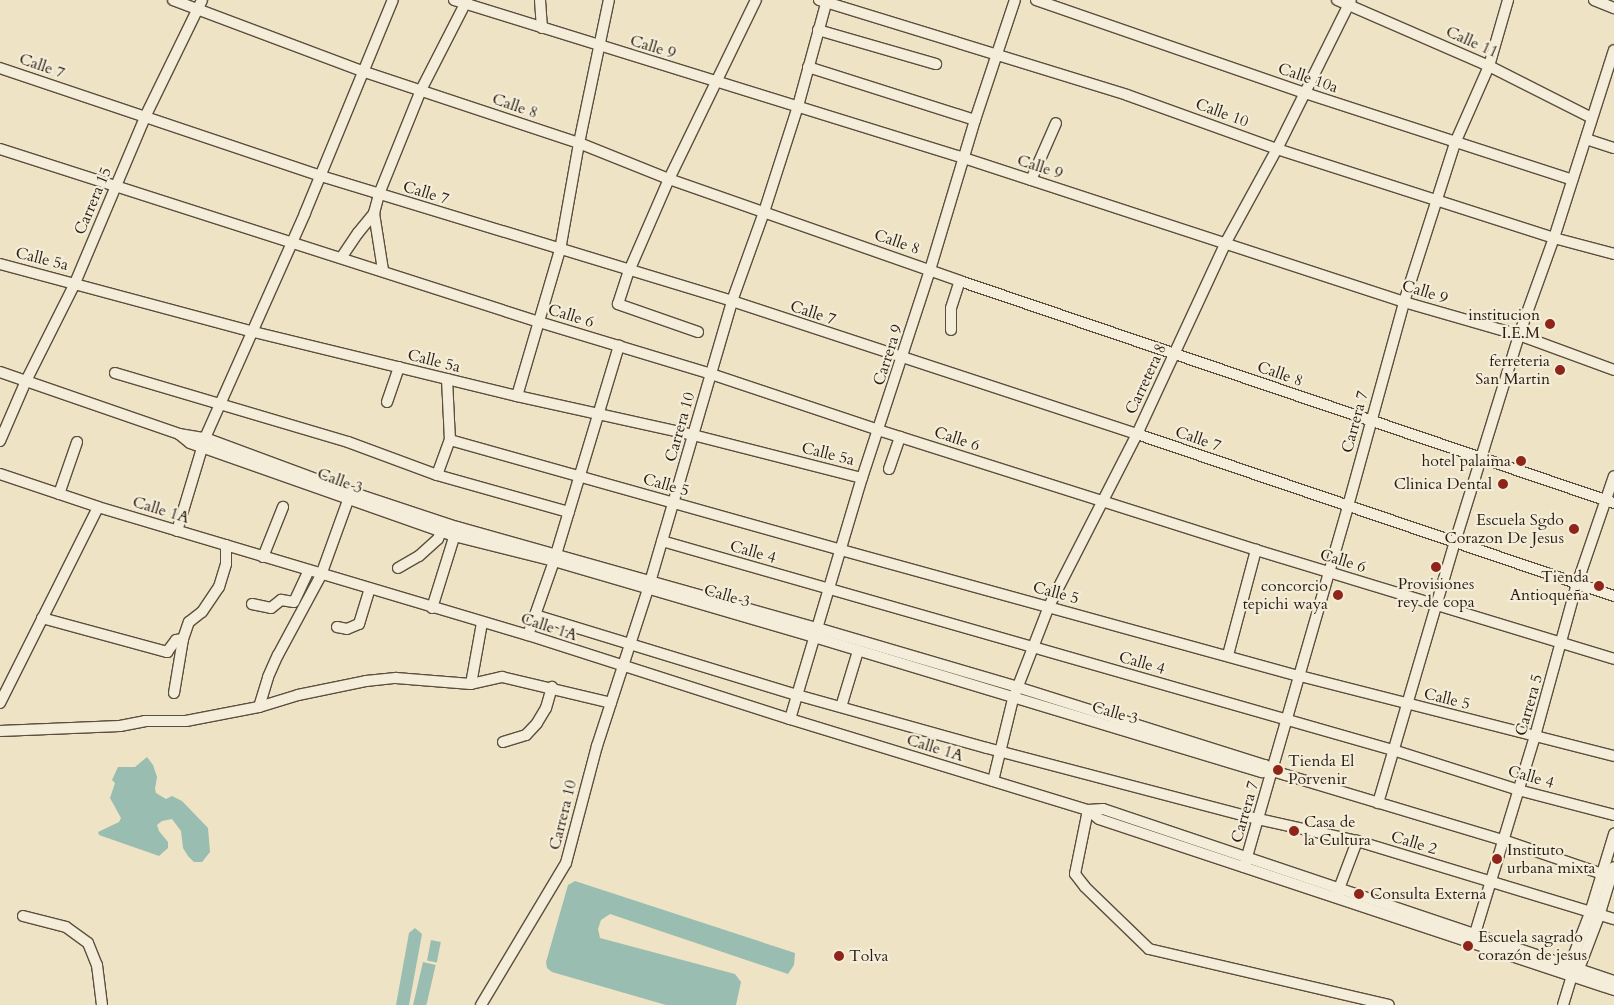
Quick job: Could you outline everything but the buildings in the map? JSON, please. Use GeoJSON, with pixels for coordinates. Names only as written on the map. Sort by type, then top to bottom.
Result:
{"type":"FeatureCollection","features":[{"type":"Feature","properties":{"kind":"street","name":"Calle 8"},"geometry":{"type":"LineString","coordinates":[[173,0],[200,4],[365,72],[579,143],[669,179],[960,281],[1610,502]]}},
{"type":"Feature","properties":{"kind":"street"},"geometry":{"type":"LineString","coordinates":[[177,531],[204,443],[321,176],[393,0]]}},
{"type":"Feature","properties":{"kind":"street","name":"Calle 9"},"geometry":{"type":"LineString","coordinates":[[454,0],[466,2],[598,46],[964,158],[1226,242],[1404,302],[1520,336],[1614,370]]}},
{"type":"Feature","properties":{"kind":"street"},"geometry":{"type":"LineString","coordinates":[[540,0],[542,28]]}},
{"type":"Feature","properties":{"kind":"street"},"geometry":{"type":"LineString","coordinates":[[517,396],[560,250],[598,46],[609,0]]}},
{"type":"Feature","properties":{"kind":"street"},"geometry":{"type":"LineString","coordinates":[[698,332],[619,306],[629,271],[669,179],[718,82],[756,0]]}},
{"type":"Feature","properties":{"kind":"street","name":"Carrera 9"},"geometry":{"type":"LineString","coordinates":[[790,719],[862,478],[903,358],[975,120],[1015,0]]}},
{"type":"Feature","properties":{"kind":"street","name":"Calle 10a"},"geometry":{"type":"LineString","coordinates":[[1036,0],[1305,93],[1572,180]]}},
{"type":"Feature","properties":{"kind":"street","name":"Calle 11"},"geometry":{"type":"LineString","coordinates":[[1337,0],[1350,2],[1489,66],[1592,118]]}},
{"type":"Feature","properties":{"kind":"street","name":"Carrera 7"},"geometry":{"type":"LineString","coordinates":[[1246,862],[1404,302],[1455,143],[1489,66],[1508,0]]}},
{"type":"Feature","properties":{"kind":"street"},"geometry":{"type":"LineString","coordinates":[[1594,0],[1614,8]]}},
{"type":"Feature","properties":{"kind":"street","name":"Calle 10"},"geometry":{"type":"LineString","coordinates":[[824,1],[1127,95],[1277,149],[1554,238],[1614,254]]}},
{"type":"Feature","properties":{"kind":"street","name":"Carrera 10"},"geometry":{"type":"LineString","coordinates":[[481,1005],[566,863],[597,746],[631,645],[732,301],[764,212],[798,106],[824,1]]}},
{"type":"Feature","properties":{"kind":"street"},"geometry":{"type":"LineString","coordinates":[[341,258],[374,213],[421,90],[466,2]]}},
{"type":"Feature","properties":{"kind":"street","name":"Carretera 8"},"geometry":{"type":"LineString","coordinates":[[993,781],[999,750],[1013,699],[1048,606],[1104,502],[1226,242],[1277,149],[1350,2]]}},
{"type":"Feature","properties":{"kind":"street","name":"Carrera 15"},"geometry":{"type":"LineString","coordinates":[[0,441],[26,380],[75,283],[145,117],[200,4]]}},
{"type":"Feature","properties":{"kind":"street"},"geometry":{"type":"LineString","coordinates":[[818,30],[936,64]]}},
{"type":"Feature","properties":{"kind":"street"},"geometry":{"type":"LineString","coordinates":[[1378,802],[1455,542],[1614,50]]}},
{"type":"Feature","properties":{"kind":"street"},"geometry":{"type":"LineString","coordinates":[[808,67],[975,120]]}},
{"type":"Feature","properties":{"kind":"street","name":"Calle 7"},"geometry":{"type":"LineString","coordinates":[[0,68],[321,176],[732,301],[1137,434],[1614,596]]}},
{"type":"Feature","properties":{"kind":"street"},"geometry":{"type":"LineString","coordinates":[[1031,180],[1056,123]]}},
{"type":"Feature","properties":{"kind":"street"},"geometry":{"type":"LineString","coordinates":[[1586,139],[1614,148]]}},
{"type":"Feature","properties":{"kind":"street","name":"Calle 6"},"geometry":{"type":"LineString","coordinates":[[0,149],[383,270],[539,322],[711,374],[878,430],[1104,502],[1614,659]]}},
{"type":"Feature","properties":{"kind":"street"},"geometry":{"type":"LineString","coordinates":[[374,213],[383,270]]}},
{"type":"Feature","properties":{"kind":"street","name":"Calle 5a"},"geometry":{"type":"LineString","coordinates":[[0,264],[254,332],[517,396],[693,435],[862,478]]}},
{"type":"Feature","properties":{"kind":"street"},"geometry":{"type":"LineString","coordinates":[[951,330],[951,308],[960,281]]}},
{"type":"Feature","properties":{"kind":"street"},"geometry":{"type":"LineString","coordinates":[[528,635],[555,558],[619,346]]}},
{"type":"Feature","properties":{"kind":"street"},"geometry":{"type":"LineString","coordinates":[[387,402],[399,367]]}},
{"type":"Feature","properties":{"kind":"street","name":"Calle 3"},"geometry":{"type":"LineString","coordinates":[[0,372],[179,434],[190,444],[204,443],[350,496],[455,531],[816,633],[1017,687],[1264,765],[1272,771],[1610,874]]}},
{"type":"Feature","properties":{"kind":"street"},"geometry":{"type":"LineString","coordinates":[[115,373],[348,442],[437,475],[569,512]]}},
{"type":"Feature","properties":{"kind":"street"},"geometry":{"type":"LineString","coordinates":[[437,475],[450,440],[447,379]]}},
{"type":"Feature","properties":{"kind":"street"},"geometry":{"type":"LineString","coordinates":[[889,469],[900,437]]}},
{"type":"Feature","properties":{"kind":"street","name":"Calle 5"},"geometry":{"type":"LineString","coordinates":[[450,440],[1300,676],[1614,756]]}},
{"type":"Feature","properties":{"kind":"street"},"geometry":{"type":"LineString","coordinates":[[59,494],[77,442]]}},
{"type":"Feature","properties":{"kind":"street","name":"Calle 1A"},"geometry":{"type":"LineString","coordinates":[[0,474],[98,507],[321,575],[528,635],[623,667],[1088,810],[1103,808],[1246,862],[1572,972],[1614,990]]}},
{"type":"Feature","properties":{"kind":"street","name":"Carrera 5"},"geometry":{"type":"LineString","coordinates":[[1474,939],[1562,643],[1577,584],[1610,502],[1614,476]]}},
{"type":"Feature","properties":{"kind":"street"},"geometry":{"type":"LineString","coordinates":[[259,707],[278,655],[321,575],[350,496]]}},
{"type":"Feature","properties":{"kind":"street"},"geometry":{"type":"LineString","coordinates":[[0,703],[98,507]]}},
{"type":"Feature","properties":{"kind":"street"},"geometry":{"type":"LineString","coordinates":[[263,556],[284,507]]}},
{"type":"Feature","properties":{"kind":"street"},"geometry":{"type":"LineString","coordinates":[[398,568],[419,556],[438,538],[443,527]]}},
{"type":"Feature","properties":{"kind":"street"},"geometry":{"type":"LineString","coordinates":[[432,608],[455,531]]}},
{"type":"Feature","properties":{"kind":"street","name":"Calle 4"},"geometry":{"type":"LineString","coordinates":[[662,541],[1393,750],[1518,790],[1614,815]]}},
{"type":"Feature","properties":{"kind":"street"},"geometry":{"type":"LineString","coordinates":[[174,693],[182,639],[189,622],[208,604],[224,576],[226,545]]}},
{"type":"Feature","properties":{"kind":"street"},"geometry":{"type":"LineString","coordinates":[[1228,655],[1256,550]]}},
{"type":"Feature","properties":{"kind":"street"},"geometry":{"type":"LineString","coordinates":[[252,604],[271,608],[281,600],[294,602],[309,570]]}},
{"type":"Feature","properties":{"kind":"street"},"geometry":{"type":"LineString","coordinates":[[337,627],[347,629],[359,624],[370,589]]}},
{"type":"Feature","properties":{"kind":"street","name":"Calle 2"},"geometry":{"type":"LineString","coordinates":[[535,615],[797,695],[1258,819],[1357,841],[1595,915],[1614,919]]}},
{"type":"Feature","properties":{"kind":"street"},"geometry":{"type":"LineString","coordinates":[[42,618],[163,651],[170,650],[179,638],[182,639]]}},
{"type":"Feature","properties":{"kind":"street"},"geometry":{"type":"LineString","coordinates":[[471,684],[482,622]]}},
{"type":"Feature","properties":{"kind":"street","name":"Calle 3"},"geometry":{"type":"LineString","coordinates":[[816,633],[858,651],[1013,699],[1262,772],[1272,771]]}},
{"type":"Feature","properties":{"kind":"street"},"geometry":{"type":"LineString","coordinates":[[842,707],[858,651]]}},
{"type":"Feature","properties":{"kind":"street"},"geometry":{"type":"LineString","coordinates":[[0,730],[120,726],[145,721],[186,721],[259,707],[298,695],[366,681],[396,678],[471,684],[502,677],[552,687],[611,703]]}},
{"type":"Feature","properties":{"kind":"street"},"geometry":{"type":"LineString","coordinates":[[503,742],[526,735],[537,723],[546,708],[552,687]]}},
{"type":"Feature","properties":{"kind":"street"},"geometry":{"type":"LineString","coordinates":[[1088,810],[1076,874],[1085,887],[1149,949],[1389,1005]]}},
{"type":"Feature","properties":{"kind":"street"},"geometry":{"type":"LineString","coordinates":[[1563,1005],[1572,972],[1571,962],[1595,915],[1610,874],[1614,834]]}},
{"type":"Feature","properties":{"kind":"street"},"geometry":{"type":"LineString","coordinates":[[1337,893],[1357,841]]}},
{"type":"Feature","properties":{"kind":"street"},"geometry":{"type":"LineString","coordinates":[[23,916],[66,927],[88,943],[98,971],[102,1005]]}},
{"type":"Feature","properties":{"kind":"street","name":"Calle 1A"},"geometry":{"type":"LineString","coordinates":[[1572,972],[1614,981]]}},
{"type":"Feature","properties":{"kind":"water"},"geometry":{"type":"Polygon","coordinates":[[[147,757],[153,765],[157,777],[156,793],[166,799],[172,796],[182,801],[208,828],[210,852],[202,862],[194,862],[188,856],[183,848],[181,831],[172,819],[162,821],[157,825],[159,831],[168,842],[168,848],[159,856],[99,835],[98,832],[119,822],[121,818],[110,798],[115,783],[112,780],[118,767],[135,767],[147,757]]]}},
{"type":"Feature","properties":{"kind":"water"},"geometry":{"type":"Polygon","coordinates":[[[575,881],[795,953],[794,965],[788,974],[610,914],[601,920],[598,929],[600,938],[735,974],[741,982],[736,1005],[666,1005],[552,972],[547,968],[546,962],[568,885],[575,881]]]}},
{"type":"Feature","properties":{"kind":"water"},"geometry":{"type":"Polygon","coordinates":[[[415,928],[422,934],[409,1005],[396,1005],[409,933],[415,928]]]}},
{"type":"Feature","properties":{"kind":"water"},"geometry":{"type":"Polygon","coordinates":[[[431,940],[441,942],[437,963],[427,961],[431,940]]]}},
{"type":"Feature","properties":{"kind":"water"},"geometry":{"type":"Polygon","coordinates":[[[423,962],[436,965],[426,1005],[413,1005],[423,962]]]}},
{"type":"Feature","properties":{"kind":"place","name":"institucion I.E.M"},"geometry":{"type":"Point","coordinates":[1550,324]}},
{"type":"Feature","properties":{"kind":"place","name":"ferreteria San Martin"},"geometry":{"type":"Point","coordinates":[1560,370]}},
{"type":"Feature","properties":{"kind":"place","name":"hotel palaima"},"geometry":{"type":"Point","coordinates":[1521,461]}},
{"type":"Feature","properties":{"kind":"place","name":"Clinica Dental"},"geometry":{"type":"Point","coordinates":[1503,484]}},
{"type":"Feature","properties":{"kind":"place","name":"Escuela Sgdo Corazon De Jesus"},"geometry":{"type":"Point","coordinates":[1574,529]}},
{"type":"Feature","properties":{"kind":"place","name":"Provisiones rey de copa"},"geometry":{"type":"Point","coordinates":[1436,567]}},
{"type":"Feature","properties":{"kind":"place","name":"Tienda Antioqueña"},"geometry":{"type":"Point","coordinates":[1599,586]}},
{"type":"Feature","properties":{"kind":"place","name":"concorcio tepichi waya"},"geometry":{"type":"Point","coordinates":[1338,595]}},
{"type":"Feature","properties":{"kind":"place","name":"Tienda El Porvenir"},"geometry":{"type":"Point","coordinates":[1278,770]}},
{"type":"Feature","properties":{"kind":"place","name":"Casa de la Cultura"},"geometry":{"type":"Point","coordinates":[1294,831]}},
{"type":"Feature","properties":{"kind":"place","name":"Instituto urbana mixta"},"geometry":{"type":"Point","coordinates":[1497,859]}},
{"type":"Feature","properties":{"kind":"place","name":"Consulta Externa"},"geometry":{"type":"Point","coordinates":[1359,894]}},
{"type":"Feature","properties":{"kind":"place","name":"Escuela sagrado corazón de jesus"},"geometry":{"type":"Point","coordinates":[1468,946]}},
{"type":"Feature","properties":{"kind":"place","name":"Tolva"},"geometry":{"type":"Point","coordinates":[839,956]}}]}
